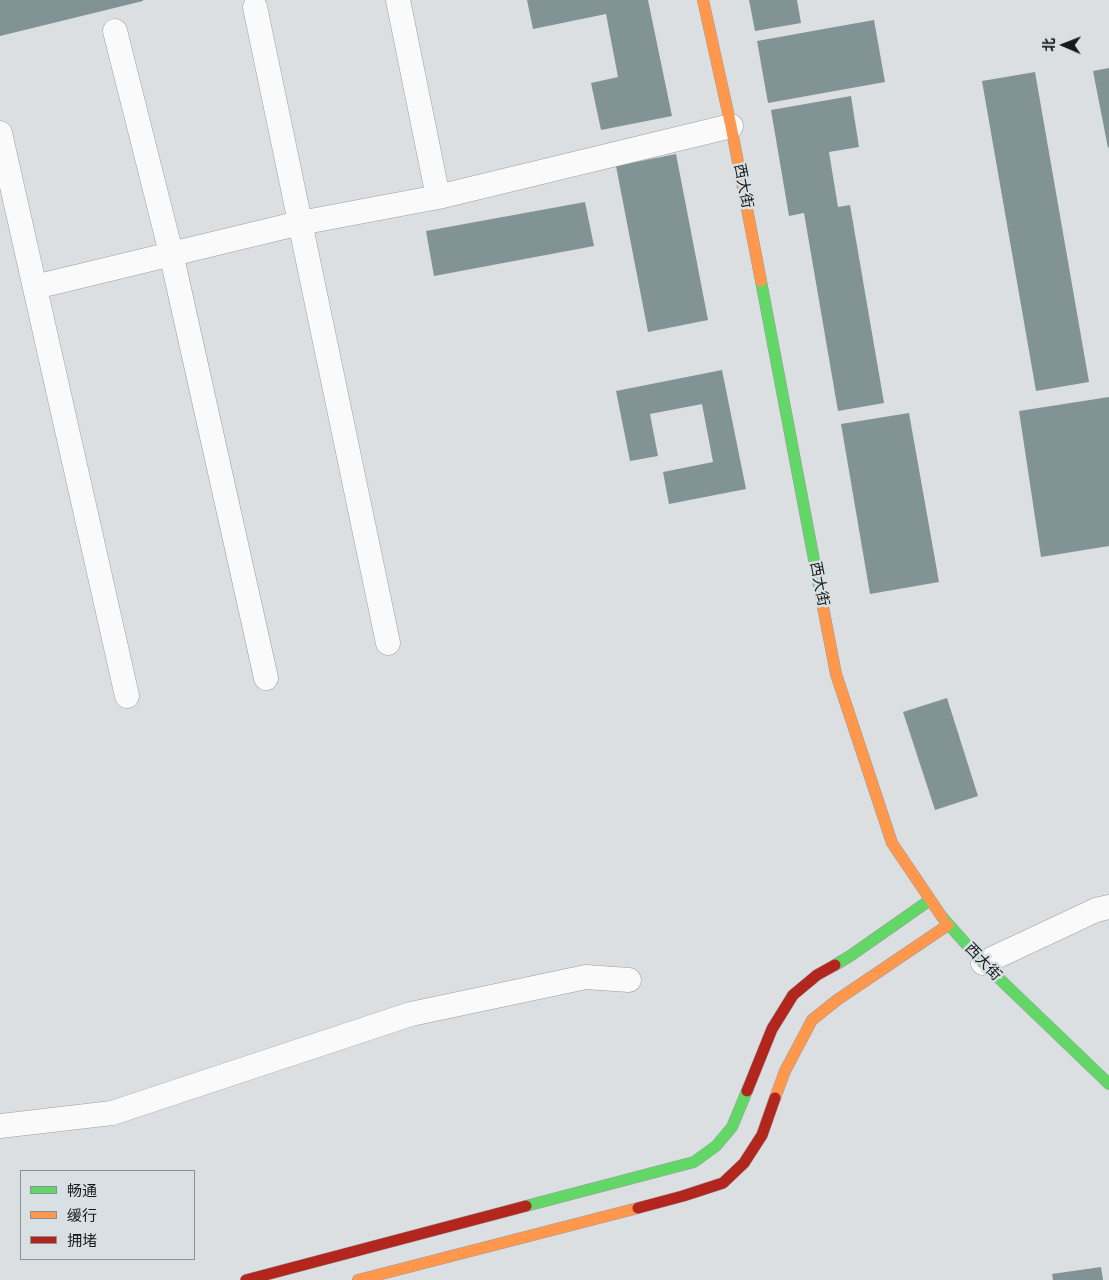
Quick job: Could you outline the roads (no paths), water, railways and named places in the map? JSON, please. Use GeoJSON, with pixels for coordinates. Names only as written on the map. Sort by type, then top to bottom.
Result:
{"type":"FeatureCollection","features":[{"type":"Feature","properties":{"kind":"street"},"geometry":{"type":"LineString","coordinates":[[398,0],[438,197]]}},
{"type":"Feature","properties":{"kind":"street","name":"西大街"},"geometry":{"type":"LineString","coordinates":[[703,0],[731,126],[836,674],[892,843],[948,925],[982,964],[1109,1084]]}},
{"type":"Feature","properties":{"kind":"street"},"geometry":{"type":"LineString","coordinates":[[256,7],[388,643]]}},
{"type":"Feature","properties":{"kind":"street"},"geometry":{"type":"LineString","coordinates":[[115,31],[171,253],[266,678]]}},
{"type":"Feature","properties":{"kind":"street"},"geometry":{"type":"LineString","coordinates":[[35,288],[171,253],[300,223],[438,197],[731,126]]}},
{"type":"Feature","properties":{"kind":"street"},"geometry":{"type":"LineString","coordinates":[[0,133],[127,696]]}},
{"type":"Feature","properties":{"kind":"street"},"geometry":{"type":"LineString","coordinates":[[246,1280],[694,1162],[716,1146],[732,1126],[772,1029],[793,995],[817,975],[850,956],[930,900]]}},
{"type":"Feature","properties":{"kind":"street"},"geometry":{"type":"LineString","coordinates":[[982,964],[1096,910],[1109,907]]}},
{"type":"Feature","properties":{"kind":"street"},"geometry":{"type":"LineString","coordinates":[[358,1280],[683,1196],[723,1183],[744,1163],[762,1135],[785,1071],[812,1020],[837,1000],[948,925]]}},
{"type":"Feature","properties":{"kind":"street"},"geometry":{"type":"LineString","coordinates":[[0,1126],[112,1113],[411,1014],[586,977],[629,980]]}}]}
